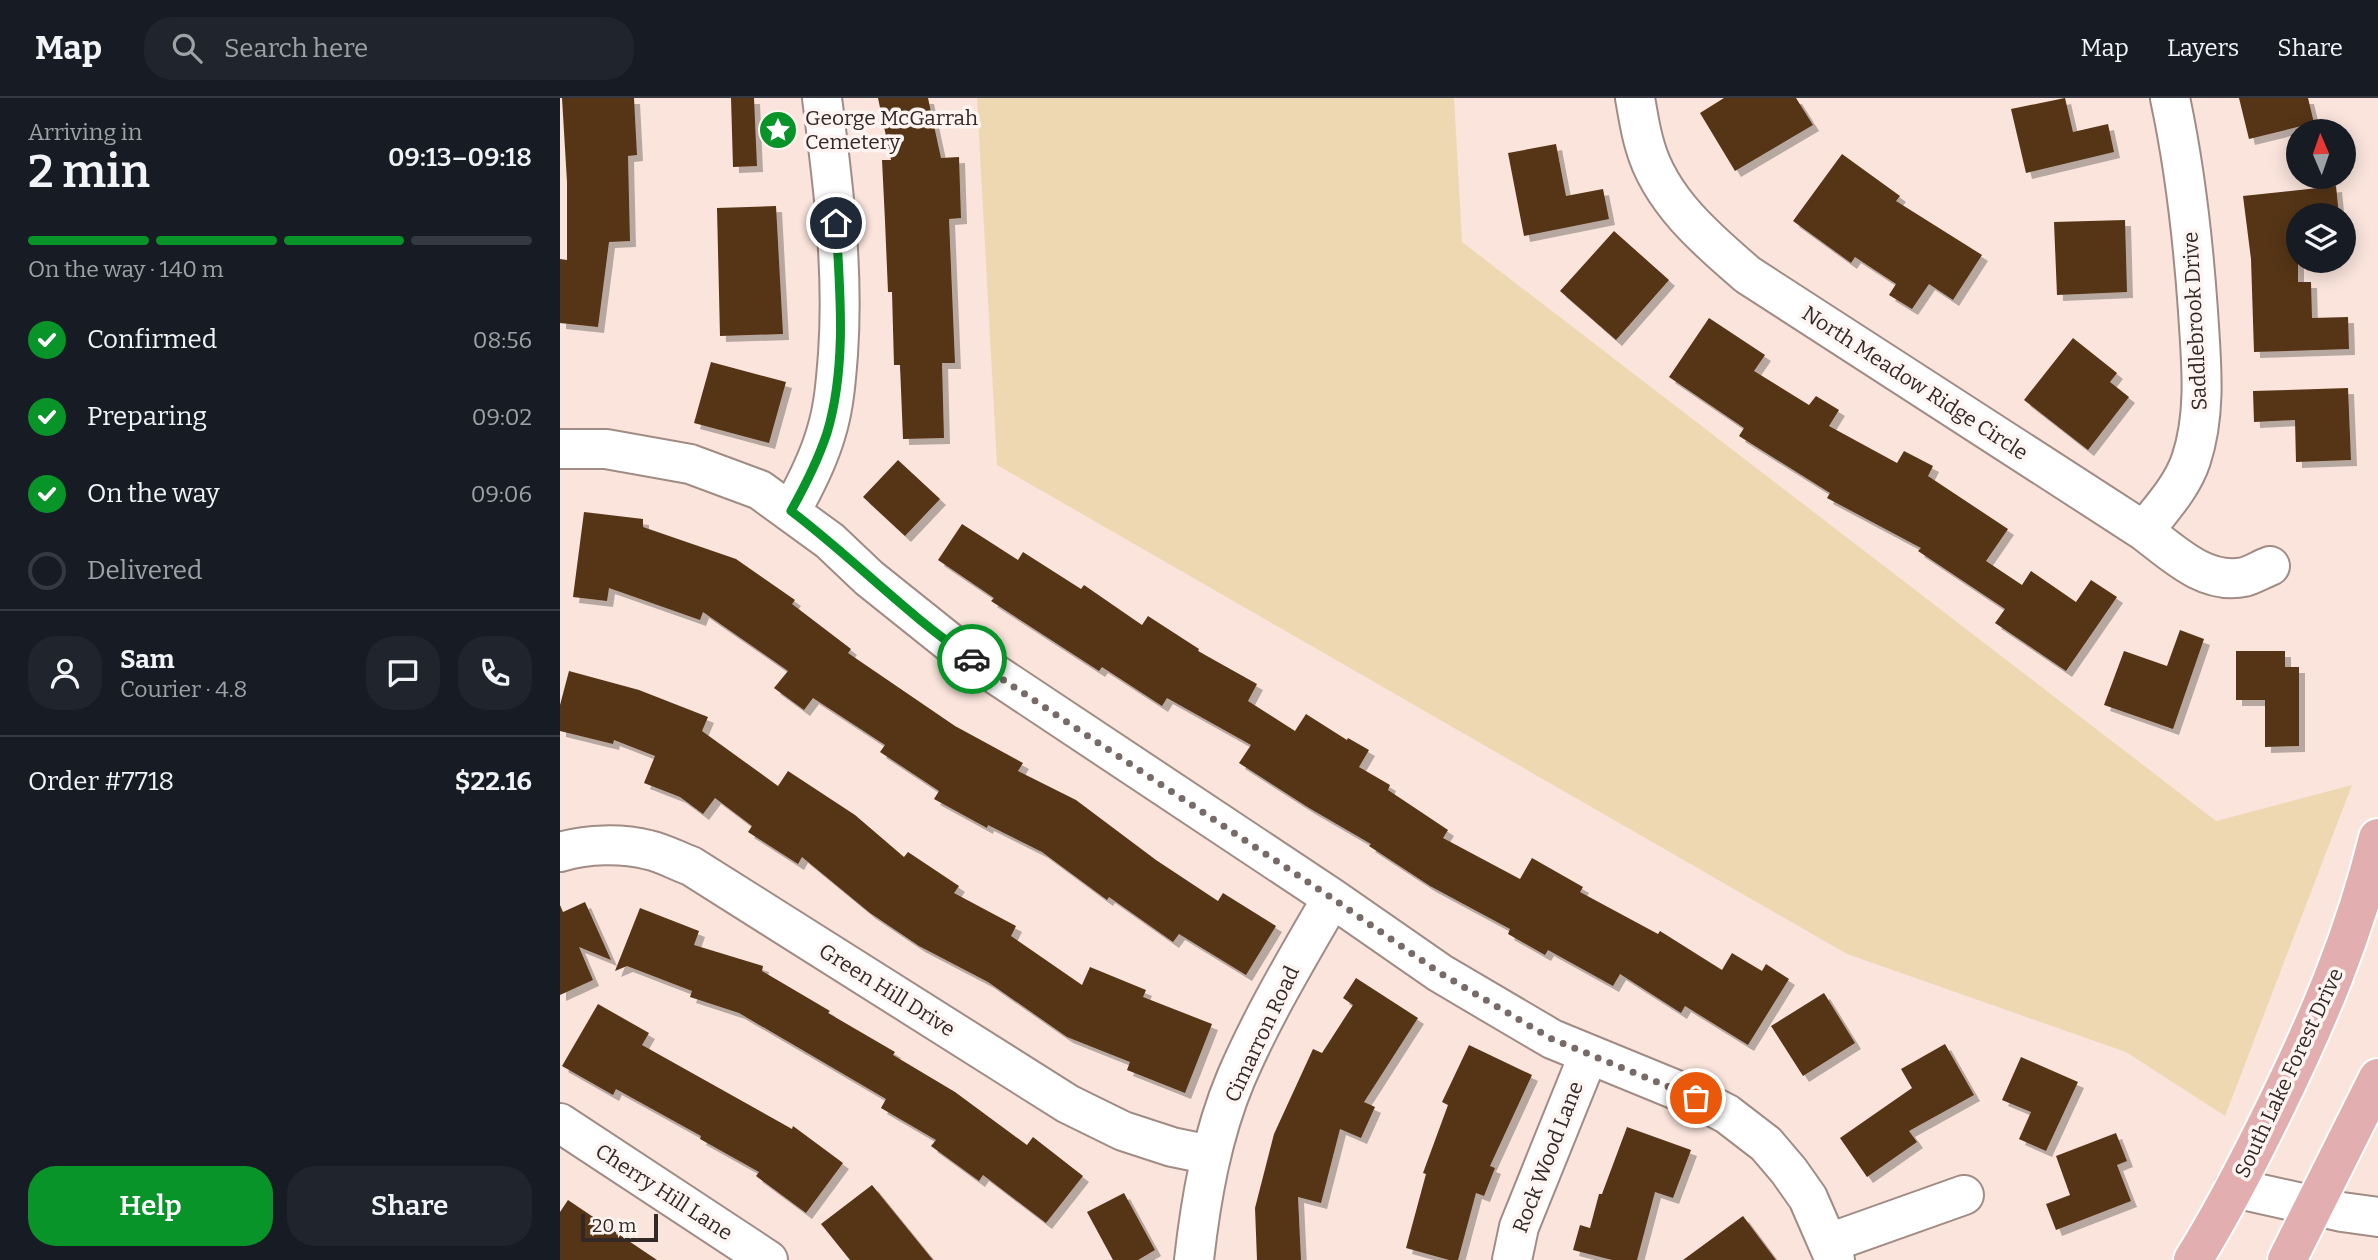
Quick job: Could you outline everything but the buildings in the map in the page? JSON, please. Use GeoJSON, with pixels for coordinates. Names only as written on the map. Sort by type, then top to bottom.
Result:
{"type":"FeatureCollection","features":[{"type":"Feature","properties":{"kind":"main road","name":"South Lake Forest Drive"},"geometry":{"type":"LineString","coordinates":[[2193,1260],[2234,1188],[2315,1027],[2347,947],[2378,838]]}},
{"type":"Feature","properties":{"kind":"main road"},"geometry":{"type":"LineString","coordinates":[[2287,1260],[2378,1078]]}},
{"type":"Feature","properties":{"kind":"street"},"geometry":{"type":"LineString","coordinates":[[791,511],[810,476],[827,432],[835,390],[840,296],[835,199],[822,98]]}},
{"type":"Feature","properties":{"kind":"street","name":"North Meadow Ridge Circle"},"geometry":{"type":"LineString","coordinates":[[1635,98],[1645,147],[1654,170],[1671,197],[1701,234],[1738,267],[2144,531],[2193,568],[2219,577],[2244,577],[2270,566]]}},
{"type":"Feature","properties":{"kind":"street","name":"Saddlebrook Drive"},"geometry":{"type":"LineString","coordinates":[[2144,531],[2178,488],[2191,461],[2200,422],[2202,361],[2193,239],[2182,152],[2170,98]]}},
{"type":"Feature","properties":{"kind":"street"},"geometry":{"type":"LineString","coordinates":[[560,449],[606,449],[690,464],[760,490],[830,541],[869,578],[959,650],[1440,973],[1552,1039],[1696,1098],[1727,1114],[1766,1144],[1789,1171],[1808,1198],[1832,1252],[1964,1195]]}},
{"type":"Feature","properties":{"kind":"street","name":"Green Hill Drive"},"geometry":{"type":"LineString","coordinates":[[560,852],[589,846],[614,846],[649,850],[691,866],[1068,1104],[1123,1131],[1172,1147],[1211,1155]]}},
{"type":"Feature","properties":{"kind":"street","name":"Cimarron Road"},"geometry":{"type":"LineString","coordinates":[[1194,1260],[1211,1155],[1235,1080],[1268,1010],[1332,898]]}},
{"type":"Feature","properties":{"kind":"street","name":"Rock Wood Lane"},"geometry":{"type":"LineString","coordinates":[[1512,1260],[1519,1227],[1588,1056]]}},
{"type":"Feature","properties":{"kind":"street","name":"Cherry Hill Lane"},"geometry":{"type":"LineString","coordinates":[[560,1123],[768,1260]]}},
{"type":"Feature","properties":{"kind":"street"},"geometry":{"type":"LineString","coordinates":[[2234,1188],[2315,1207],[2378,1217]]}},
{"type":"Feature","properties":{"kind":"shaded area"},"geometry":{"type":"Polygon","coordinates":[[[977,98],[1454,98],[1462,242],[2216,821],[2352,785],[2225,1116],[2126,1052],[1847,954],[997,465],[977,98]]]}},
{"type":"Feature","properties":{"kind":"way so far"},"geometry":{"type":"LineString","coordinates":[[972,659],[1332,898],[1440,973],[1552,1039],[1696,1098]]}},
{"type":"Feature","properties":{"kind":"place","name":"George McGarrah Cemetery"},"geometry":{"type":"Point","coordinates":[778,130]}},
{"type":"Feature","properties":{"kind":"route"},"geometry":{"type":"LineString","coordinates":[[836,223],[840,296],[835,390],[827,432],[810,476],[791,511],[830,541],[869,578],[972,659]]}}]}
